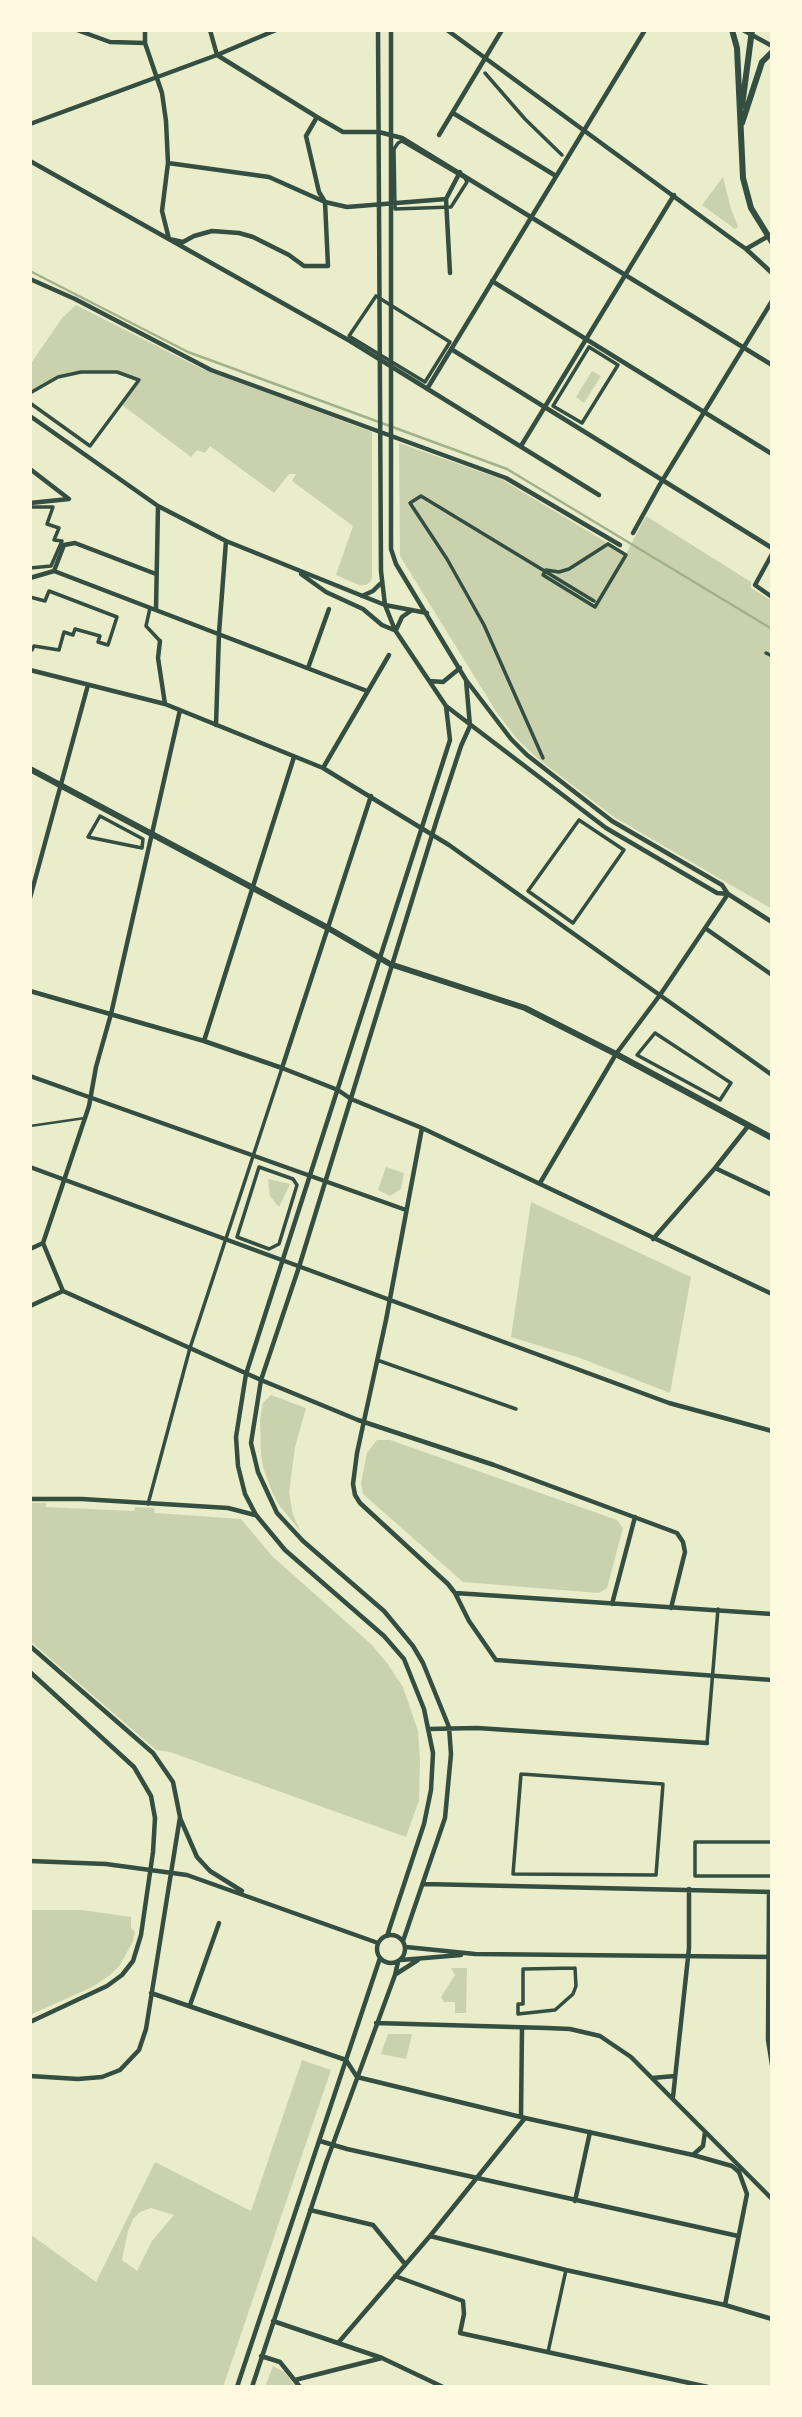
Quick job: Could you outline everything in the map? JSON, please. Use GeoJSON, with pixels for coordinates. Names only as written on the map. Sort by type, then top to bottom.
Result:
{"type":"FeatureCollection","features":[{"type":"Feature","properties":{"kind":"street"},"geometry":{"type":"LineString","coordinates":[[77,30],[110,42],[145,43]]}},
{"type":"Feature","properties":{"kind":"street"},"geometry":{"type":"LineString","coordinates":[[145,30],[145,43],[158,77],[166,121],[168,163],[162,211],[169,239]]}},
{"type":"Feature","properties":{"kind":"street"},"geometry":{"type":"LineString","coordinates":[[210,30],[218,55],[343,132],[391,133],[460,173],[467,182],[451,207],[395,209],[391,133],[391,30]]}},
{"type":"Feature","properties":{"kind":"street"},"geometry":{"type":"LineString","coordinates":[[30,124],[218,55],[276,30]]}},
{"type":"Feature","properties":{"kind":"street"},"geometry":{"type":"LineString","coordinates":[[379,30],[381,583],[385,605],[395,630],[446,706],[470,726],[606,828],[717,893],[728,894]]}},
{"type":"Feature","properties":{"kind":"street"},"geometry":{"type":"LineString","coordinates":[[447,30],[746,248],[772,274]]}},
{"type":"Feature","properties":{"kind":"street"},"geometry":{"type":"LineString","coordinates":[[439,135],[502,30]]}},
{"type":"Feature","properties":{"kind":"street"},"geometry":{"type":"LineString","coordinates":[[427,389],[645,30]]}},
{"type":"Feature","properties":{"kind":"street"},"geometry":{"type":"LineString","coordinates":[[732,30],[737,48],[742,163],[748,198],[771,237],[746,248]]}},
{"type":"Feature","properties":{"kind":"street"},"geometry":{"type":"LineString","coordinates":[[743,30],[751,32],[772,46]]}},
{"type":"Feature","properties":{"kind":"street"},"geometry":{"type":"LineString","coordinates":[[740,129],[751,32]]}},
{"type":"Feature","properties":{"kind":"street"},"geometry":{"type":"LineString","coordinates":[[740,129],[762,62],[772,52]]}},
{"type":"Feature","properties":{"kind":"street"},"geometry":{"type":"LineString","coordinates":[[485,73],[562,155]]}},
{"type":"Feature","properties":{"kind":"street"},"geometry":{"type":"LineString","coordinates":[[453,113],[556,176]]}},
{"type":"Feature","properties":{"kind":"street"},"geometry":{"type":"LineString","coordinates":[[169,239],[183,242],[212,231],[239,233],[289,254],[304,266],[328,266],[325,202],[319,192],[306,136],[317,117]]}},
{"type":"Feature","properties":{"kind":"street"},"geometry":{"type":"LineString","coordinates":[[772,365],[407,142],[399,142],[394,149],[391,549],[396,564],[466,680],[511,739],[527,755],[612,821],[722,885],[728,894],[772,922]]}},
{"type":"Feature","properties":{"kind":"street"},"geometry":{"type":"LineString","coordinates":[[30,161],[350,341],[599,495]]}},
{"type":"Feature","properties":{"kind":"street"},"geometry":{"type":"LineString","coordinates":[[168,163],[269,177],[325,202],[347,207],[446,199]]}},
{"type":"Feature","properties":{"kind":"street"},"geometry":{"type":"LineString","coordinates":[[450,273],[446,199],[460,173]]}},
{"type":"Feature","properties":{"kind":"street"},"geometry":{"type":"LineString","coordinates":[[521,446],[674,195]]}},
{"type":"Feature","properties":{"kind":"street"},"geometry":{"type":"LineString","coordinates":[[30,279],[75,299],[211,370],[506,478],[620,545]]}},
{"type":"Feature","properties":{"kind":"street"},"geometry":{"type":"LineString","coordinates":[[492,281],[772,454]]}},
{"type":"Feature","properties":{"kind":"street"},"geometry":{"type":"LineString","coordinates":[[451,346],[425,382],[349,336],[376,296],[545,407],[772,548]]}},
{"type":"Feature","properties":{"kind":"street"},"geometry":{"type":"LineString","coordinates":[[633,533],[772,301]]}},
{"type":"Feature","properties":{"kind":"street"},"geometry":{"type":"LineString","coordinates":[[589,347],[618,365],[582,423],[553,406],[589,347]]}},
{"type":"Feature","properties":{"kind":"street"},"geometry":{"type":"LineString","coordinates":[[30,393],[58,377],[88,371],[117,372],[139,380],[90,446],[30,403]]}},
{"type":"Feature","properties":{"kind":"street"},"geometry":{"type":"LineString","coordinates":[[30,416],[158,506],[226,541],[385,605],[427,613]]}},
{"type":"Feature","properties":{"kind":"street"},"geometry":{"type":"LineString","coordinates":[[30,468],[69,499],[30,505]]}},
{"type":"Feature","properties":{"kind":"street"},"geometry":{"type":"LineString","coordinates":[[542,758],[484,625],[447,559],[411,503],[421,496],[594,601]]}},
{"type":"Feature","properties":{"kind":"street"},"geometry":{"type":"LineString","coordinates":[[30,505],[53,507],[47,524],[59,528],[54,540],[62,541],[51,566],[30,568]]}},
{"type":"Feature","properties":{"kind":"street"},"geometry":{"type":"LineString","coordinates":[[156,608],[158,506]]}},
{"type":"Feature","properties":{"kind":"street"},"geometry":{"type":"LineString","coordinates":[[216,725],[226,541]]}},
{"type":"Feature","properties":{"kind":"street"},"geometry":{"type":"LineString","coordinates":[[54,571],[64,545],[75,543],[156,574]]}},
{"type":"Feature","properties":{"kind":"street"},"geometry":{"type":"LineString","coordinates":[[608,544],[626,555],[595,607],[543,575],[545,572],[569,569],[608,544]]}},
{"type":"Feature","properties":{"kind":"street"},"geometry":{"type":"LineString","coordinates":[[772,554],[755,585],[772,597]]}},
{"type":"Feature","properties":{"kind":"street"},"geometry":{"type":"LineString","coordinates":[[296,570],[326,592],[363,609],[382,625],[395,630]]}},
{"type":"Feature","properties":{"kind":"street"},"geometry":{"type":"LineString","coordinates":[[30,578],[54,571],[219,632],[367,691]]}},
{"type":"Feature","properties":{"kind":"street"},"geometry":{"type":"LineString","coordinates":[[362,596],[381,583]]}},
{"type":"Feature","properties":{"kind":"street"},"geometry":{"type":"LineString","coordinates":[[30,597],[45,601],[49,591],[117,617],[108,645],[98,642],[100,636],[75,629],[73,635],[64,632],[59,650],[34,646],[30,650]]}},
{"type":"Feature","properties":{"kind":"street"},"geometry":{"type":"LineString","coordinates":[[150,606],[146,626],[160,641],[158,659],[164,704]]}},
{"type":"Feature","properties":{"kind":"street"},"geometry":{"type":"LineString","coordinates":[[308,668],[329,609]]}},
{"type":"Feature","properties":{"kind":"street"},"geometry":{"type":"LineString","coordinates":[[395,630],[402,617],[412,609]]}},
{"type":"Feature","properties":{"kind":"street"},"geometry":{"type":"LineString","coordinates":[[766,653],[772,656]]}},
{"type":"Feature","properties":{"kind":"street"},"geometry":{"type":"LineString","coordinates":[[323,768],[389,655]]}},
{"type":"Feature","properties":{"kind":"street"},"geometry":{"type":"LineString","coordinates":[[429,681],[443,682],[460,668]]}},
{"type":"Feature","properties":{"kind":"street"},"geometry":{"type":"LineString","coordinates":[[30,670],[164,704],[323,768],[432,834],[771,1073]]}},
{"type":"Feature","properties":{"kind":"street"},"geometry":{"type":"LineString","coordinates":[[252,2387],[332,2145],[399,1961],[404,1956],[405,1944],[445,1818],[451,1758],[449,1727],[423,1663],[384,1611],[303,1541],[277,1513],[258,1472],[251,1443],[261,1380],[299,1267],[390,964],[461,746],[470,726],[466,680]]}},
{"type":"Feature","properties":{"kind":"street"},"geometry":{"type":"LineString","coordinates":[[30,898],[59,785],[89,685]]}},
{"type":"Feature","properties":{"kind":"street"},"geometry":{"type":"LineString","coordinates":[[446,706],[450,740],[246,1374],[236,1437],[238,1466],[245,1494],[256,1516],[285,1550],[384,1636],[404,1659],[425,1709],[433,1753],[432,1790],[424,1824],[387,1936],[379,1943],[377,1951],[380,1958],[388,1963],[475,1954],[770,1957]]}},
{"type":"Feature","properties":{"kind":"street"},"geometry":{"type":"LineString","coordinates":[[180,710],[94,1084],[43,1243],[63,1291],[246,1374],[363,1422],[494,1465],[677,1533],[685,1552],[671,1608]]}},
{"type":"Feature","properties":{"kind":"street"},"geometry":{"type":"LineString","coordinates":[[204,1041],[294,757]]}},
{"type":"Feature","properties":{"kind":"street"},"geometry":{"type":"LineString","coordinates":[[30,769],[328,928],[390,964],[525,1008],[772,1138]]}},
{"type":"Feature","properties":{"kind":"street"},"geometry":{"type":"LineString","coordinates":[[148,1504],[190,1348],[371,796]]}},
{"type":"Feature","properties":{"kind":"street"},"geometry":{"type":"LineString","coordinates":[[100,816],[143,839],[142,848],[102,840],[88,837],[100,816]]}},
{"type":"Feature","properties":{"kind":"street"},"geometry":{"type":"LineString","coordinates":[[579,820],[624,850],[573,923],[528,891],[579,820]]}},
{"type":"Feature","properties":{"kind":"street"},"geometry":{"type":"LineString","coordinates":[[540,1183],[616,1054],[660,995],[728,894]]}},
{"type":"Feature","properties":{"kind":"street"},"geometry":{"type":"LineString","coordinates":[[705,928],[772,975]]}},
{"type":"Feature","properties":{"kind":"street"},"geometry":{"type":"LineString","coordinates":[[30,991],[204,1041],[338,1090],[351,1099],[422,1128],[772,1294]]}},
{"type":"Feature","properties":{"kind":"street"},"geometry":{"type":"LineString","coordinates":[[655,1032],[731,1083],[720,1100],[708,1094],[637,1055],[655,1032]]}},
{"type":"Feature","properties":{"kind":"street"},"geometry":{"type":"LineString","coordinates":[[30,1076],[406,1210]]}},
{"type":"Feature","properties":{"kind":"street"},"geometry":{"type":"LineString","coordinates":[[653,1239],[715,1168],[748,1125]]}},
{"type":"Feature","properties":{"kind":"street"},"geometry":{"type":"LineString","coordinates":[[422,1128],[390,1299],[363,1422],[353,1484],[360,1503],[448,1584],[496,1660],[772,1680]]}},
{"type":"Feature","properties":{"kind":"street"},"geometry":{"type":"LineString","coordinates":[[30,1167],[669,1403],[772,1431]]}},
{"type":"Feature","properties":{"kind":"street"},"geometry":{"type":"LineString","coordinates":[[259,1167],[293,1179],[298,1185],[279,1244],[269,1249],[237,1237],[259,1167]]}},
{"type":"Feature","properties":{"kind":"street"},"geometry":{"type":"LineString","coordinates":[[715,1168],[772,1195]]}},
{"type":"Feature","properties":{"kind":"street"},"geometry":{"type":"LineString","coordinates":[[30,1249],[43,1243]]}},
{"type":"Feature","properties":{"kind":"street"},"geometry":{"type":"LineString","coordinates":[[30,1307],[63,1291]]}},
{"type":"Feature","properties":{"kind":"street"},"geometry":{"type":"LineString","coordinates":[[377,1360],[516,1409]]}},
{"type":"Feature","properties":{"kind":"street"},"geometry":{"type":"LineString","coordinates":[[30,1499],[82,1499],[228,1508],[256,1516]]}},
{"type":"Feature","properties":{"kind":"street"},"geometry":{"type":"LineString","coordinates":[[612,1604],[635,1517]]}},
{"type":"Feature","properties":{"kind":"street"},"geometry":{"type":"LineString","coordinates":[[455,1593],[772,1614]]}},
{"type":"Feature","properties":{"kind":"street"},"geometry":{"type":"LineString","coordinates":[[428,1729],[449,1727],[707,1744],[718,1609]]}},
{"type":"Feature","properties":{"kind":"street"},"geometry":{"type":"LineString","coordinates":[[30,1646],[153,1753],[173,1782],[180,1817],[197,1857],[210,1871],[247,1895]]}},
{"type":"Feature","properties":{"kind":"street"},"geometry":{"type":"LineString","coordinates":[[30,1672],[84,1720],[141,1777],[151,1796],[155,1818],[139,1945],[128,1968],[116,1980],[96,1992],[30,2022]]}},
{"type":"Feature","properties":{"kind":"street"},"geometry":{"type":"LineString","coordinates":[[521,1774],[663,1784],[656,1875],[513,1874],[521,1774]]}},
{"type":"Feature","properties":{"kind":"street"},"geometry":{"type":"LineString","coordinates":[[30,2076],[78,2079],[102,2077],[120,2070],[139,2050],[146,2029],[180,1817]]}},
{"type":"Feature","properties":{"kind":"street"},"geometry":{"type":"LineString","coordinates":[[772,1842],[695,1842],[695,1876],[772,1876]]}},
{"type":"Feature","properties":{"kind":"street"},"geometry":{"type":"LineString","coordinates":[[30,1861],[81,1862],[187,1875],[379,1943]]}},
{"type":"Feature","properties":{"kind":"street"},"geometry":{"type":"LineString","coordinates":[[424,1884],[771,1892],[768,2049],[772,2065]]}},
{"type":"Feature","properties":{"kind":"street"},"geometry":{"type":"LineString","coordinates":[[673,2098],[688,1956],[689,1889]]}},
{"type":"Feature","properties":{"kind":"street"},"geometry":{"type":"LineString","coordinates":[[190,2005],[219,1923]]}},
{"type":"Feature","properties":{"kind":"street"},"geometry":{"type":"LineString","coordinates":[[387,1936],[396,1935],[405,1944],[475,1954]]}},
{"type":"Feature","properties":{"kind":"street"},"geometry":{"type":"LineString","coordinates":[[237,2387],[380,1958]]}},
{"type":"Feature","properties":{"kind":"street"},"geometry":{"type":"LineString","coordinates":[[395,1975],[419,1960]]}},
{"type":"Feature","properties":{"kind":"street"},"geometry":{"type":"LineString","coordinates":[[575,1968],[576,1986],[573,1994],[555,2010],[518,2014],[518,2004],[523,2004],[523,1969],[575,1968]]}},
{"type":"Feature","properties":{"kind":"street"},"geometry":{"type":"LineString","coordinates":[[151,1993],[346,2060],[356,2077],[732,2166],[738,2172],[747,2194],[725,2305]]}},
{"type":"Feature","properties":{"kind":"street"},"geometry":{"type":"LineString","coordinates":[[376,2022],[570,2029],[600,2036],[619,2047],[652,2078],[772,2199]]}},
{"type":"Feature","properties":{"kind":"street"},"geometry":{"type":"LineString","coordinates":[[338,2343],[478,2178],[523,2117],[522,2028]]}},
{"type":"Feature","properties":{"kind":"street"},"geometry":{"type":"LineString","coordinates":[[652,2078],[675,2076]]}},
{"type":"Feature","properties":{"kind":"street"},"geometry":{"type":"LineString","coordinates":[[575,2201],[590,2132]]}},
{"type":"Feature","properties":{"kind":"street"},"geometry":{"type":"LineString","coordinates":[[693,2155],[703,2146],[705,2132]]}},
{"type":"Feature","properties":{"kind":"street"},"geometry":{"type":"LineString","coordinates":[[320,2141],[738,2236]]}},
{"type":"Feature","properties":{"kind":"street"},"geometry":{"type":"LineString","coordinates":[[747,2194],[755,2188],[762,2189]]}},
{"type":"Feature","properties":{"kind":"street"},"geometry":{"type":"LineString","coordinates":[[310,2210],[373,2225],[405,2264]]}},
{"type":"Feature","properties":{"kind":"street"},"geometry":{"type":"LineString","coordinates":[[430,2236],[566,2270],[725,2305],[772,2319]]}},
{"type":"Feature","properties":{"kind":"street"},"geometry":{"type":"LineString","coordinates":[[548,2352],[566,2270]]}},
{"type":"Feature","properties":{"kind":"street"},"geometry":{"type":"LineString","coordinates":[[395,2276],[463,2301],[464,2314],[460,2333],[708,2387]]}},
{"type":"Feature","properties":{"kind":"street"},"geometry":{"type":"LineString","coordinates":[[273,2321],[382,2358],[443,2387]]}},
{"type":"Feature","properties":{"kind":"street"},"geometry":{"type":"LineString","coordinates":[[261,2356],[280,2361],[300,2387]]}},
{"type":"Feature","properties":{"kind":"street"},"geometry":{"type":"LineString","coordinates":[[295,2380],[382,2358]]}},
{"type":"Feature","properties":{"kind":"lane"},"geometry":{"type":"LineString","coordinates":[[30,1126],[85,1118]]}},
{"type":"Feature","properties":{"kind":"green space"},"geometry":{"type":"Polygon","coordinates":[[[723,177],[738,227],[735,229],[702,205],[723,177]]]}},
{"type":"Feature","properties":{"kind":"green space"},"geometry":{"type":"Polygon","coordinates":[[[76,305],[200,368],[372,432],[370,582],[359,585],[336,575],[353,526],[292,481],[296,474],[289,474],[274,493],[210,446],[205,453],[197,450],[191,457],[121,404],[139,380],[109,371],[65,375],[30,393],[30,365],[62,318],[76,305]]]}},
{"type":"Feature","properties":{"kind":"green space"},"geometry":{"type":"Polygon","coordinates":[[[592,371],[601,376],[584,403],[576,397],[592,371]]]}},
{"type":"Feature","properties":{"kind":"green space"},"geometry":{"type":"Polygon","coordinates":[[[399,443],[501,479],[626,554],[646,516],[751,582],[751,588],[772,601],[772,909],[614,817],[537,758],[517,739],[497,713],[400,556],[399,443]]]}},
{"type":"Feature","properties":{"kind":"green space"},"geometry":{"type":"Polygon","coordinates":[[[386,1167],[404,1173],[401,1189],[390,1196],[378,1190],[386,1167]]]}},
{"type":"Feature","properties":{"kind":"green space"},"geometry":{"type":"Polygon","coordinates":[[[268,1179],[290,1184],[279,1207],[270,1196],[268,1179]]]}},
{"type":"Feature","properties":{"kind":"green space"},"geometry":{"type":"Polygon","coordinates":[[[531,1202],[691,1277],[670,1393],[580,1358],[511,1337],[531,1202]]]}},
{"type":"Feature","properties":{"kind":"green space"},"geometry":{"type":"Polygon","coordinates":[[[271,1395],[306,1408],[295,1447],[289,1493],[293,1515],[301,1532],[279,1505],[263,1467],[260,1420],[263,1403],[271,1395]]]}},
{"type":"Feature","properties":{"kind":"green space"},"geometry":{"type":"Polygon","coordinates":[[[377,1440],[390,1440],[617,1520],[623,1528],[607,1588],[599,1593],[463,1582],[363,1494],[361,1483],[367,1453],[377,1440]]]}},
{"type":"Feature","properties":{"kind":"green space"},"geometry":{"type":"Polygon","coordinates":[[[30,1503],[46,1503],[46,1507],[134,1511],[135,1507],[154,1508],[155,1513],[241,1519],[272,1556],[372,1645],[403,1687],[418,1731],[420,1760],[419,1800],[406,1837],[170,1752],[156,1750],[30,1641],[30,1503]]]}},
{"type":"Feature","properties":{"kind":"green space"},"geometry":{"type":"Polygon","coordinates":[[[30,1910],[82,1910],[131,1917],[131,1928],[135,1932],[133,1941],[120,1965],[110,1975],[92,1987],[30,2015],[30,1910]]]}},
{"type":"Feature","properties":{"kind":"green space"},"geometry":{"type":"Polygon","coordinates":[[[451,1968],[467,1968],[466,2013],[455,2013],[455,2002],[444,2002],[441,1997],[455,1975],[451,1968]]]}},
{"type":"Feature","properties":{"kind":"green space"},"geometry":{"type":"Polygon","coordinates":[[[388,2034],[412,2034],[406,2059],[381,2054],[388,2034]]]}},
{"type":"Feature","properties":{"kind":"green space"},"geometry":{"type":"Polygon","coordinates":[[[302,2060],[331,2070],[223,2387],[30,2387],[30,2234],[96,2282],[155,2162],[251,2211],[302,2060]],[[151,2208],[140,2212],[133,2219],[128,2231],[122,2260],[137,2271],[152,2241],[174,2215],[151,2208]]]}},
{"type":"Feature","properties":{"kind":"green space"},"geometry":{"type":"Polygon","coordinates":[[[273,2366],[284,2372],[296,2387],[265,2387],[273,2366]]]}},
{"type":"Feature","properties":{"kind":"waterway"},"geometry":{"type":"LineString","coordinates":[[30,271],[188,352],[507,469],[772,629]]}}]}
